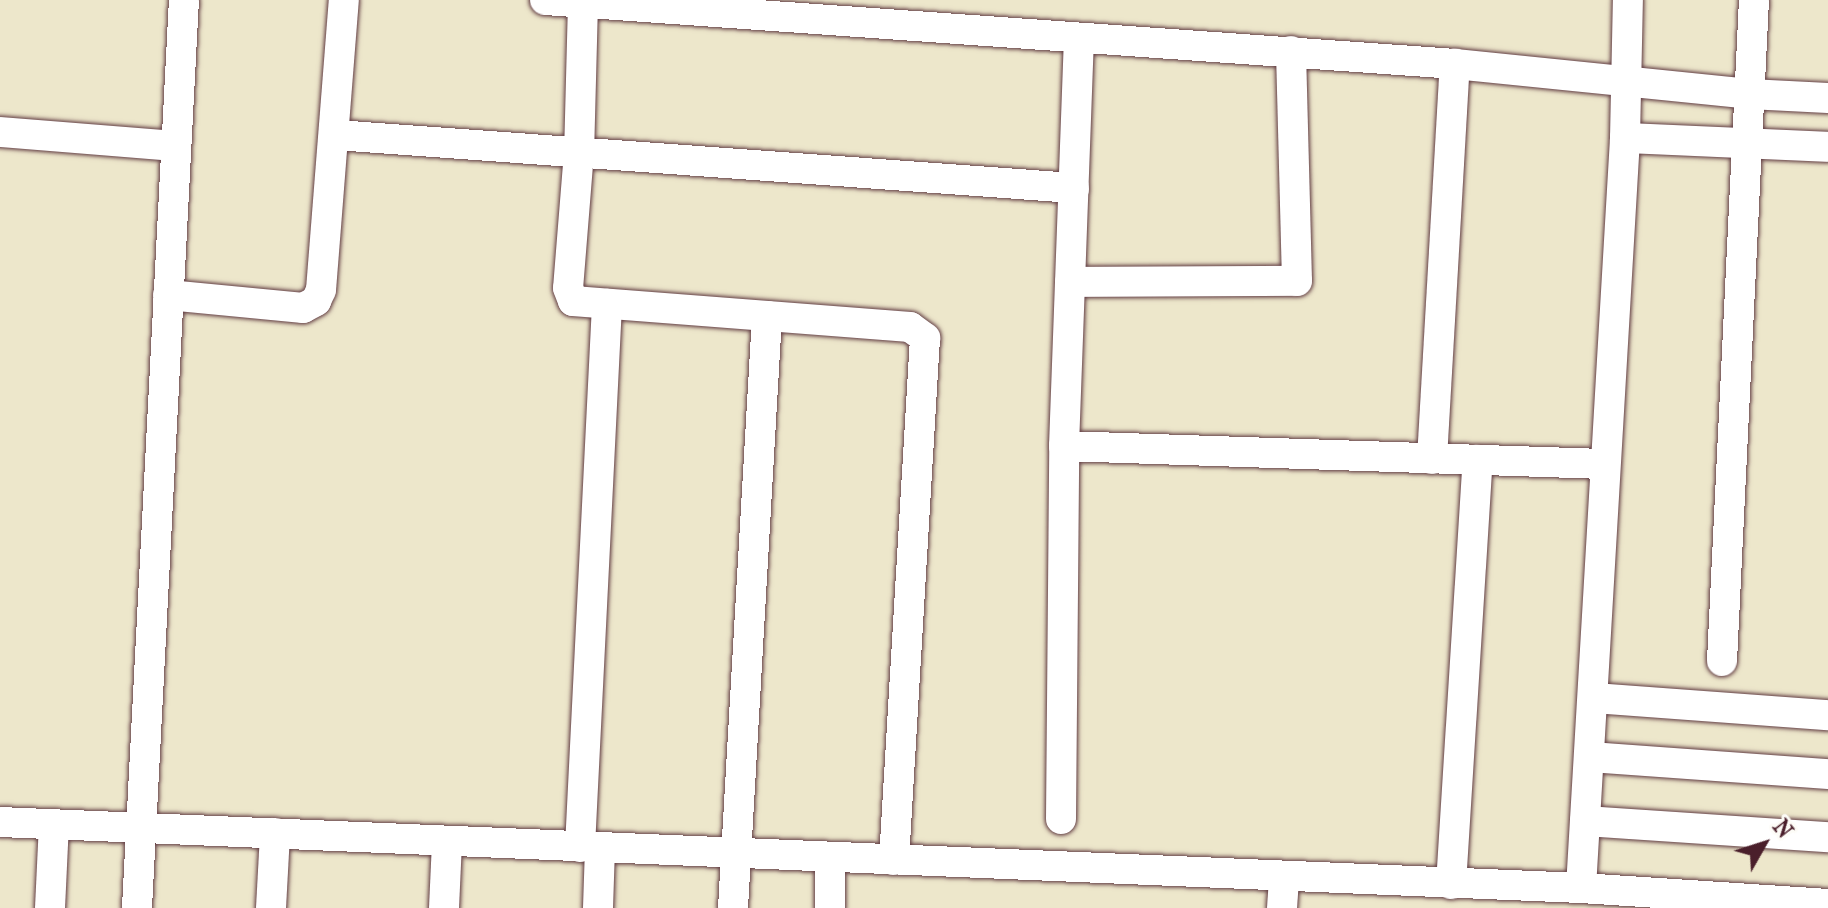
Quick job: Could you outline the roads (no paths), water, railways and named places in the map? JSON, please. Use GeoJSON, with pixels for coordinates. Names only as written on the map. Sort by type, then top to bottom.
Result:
{"type":"FeatureCollection","features":[{"type":"Feature","properties":{"kind":"street"},"geometry":{"type":"LineString","coordinates":[[137,908],[184,0]]}},
{"type":"Feature","properties":{"kind":"street"},"geometry":{"type":"LineString","coordinates":[[168,295],[303,308],[316,301],[321,290],[336,135],[344,0]]}},
{"type":"Feature","properties":{"kind":"street"},"geometry":{"type":"LineString","coordinates":[[545,0],[1291,51],[1749,94],[1828,98]]}},
{"type":"Feature","properties":{"kind":"street"},"geometry":{"type":"LineString","coordinates":[[1581,888],[1625,138],[1628,0]]}},
{"type":"Feature","properties":{"kind":"street"},"geometry":{"type":"LineString","coordinates":[[1722,661],[1754,0]]}},
{"type":"Feature","properties":{"kind":"street"},"geometry":{"type":"LineString","coordinates":[[583,3],[579,152],[568,288],[573,301],[910,327],[925,338],[894,860]]}},
{"type":"Feature","properties":{"kind":"street"},"geometry":{"type":"LineString","coordinates":[[1061,819],[1064,446],[1079,38]]}},
{"type":"Feature","properties":{"kind":"street"},"geometry":{"type":"LineString","coordinates":[[1070,282],[1297,281],[1291,51]]}},
{"type":"Feature","properties":{"kind":"street"},"geometry":{"type":"LineString","coordinates":[[1432,459],[1455,64]]}},
{"type":"Feature","properties":{"kind":"street"},"geometry":{"type":"LineString","coordinates":[[0,132],[175,146]]}},
{"type":"Feature","properties":{"kind":"street"},"geometry":{"type":"LineString","coordinates":[[336,135],[1074,188]]}},
{"type":"Feature","properties":{"kind":"street"},"geometry":{"type":"LineString","coordinates":[[1625,138],[1828,147]]}},
{"type":"Feature","properties":{"kind":"street"},"geometry":{"type":"LineString","coordinates":[[598,908],[590,847],[607,304]]}},
{"type":"Feature","properties":{"kind":"street"},"geometry":{"type":"LineString","coordinates":[[733,908],[767,316]]}},
{"type":"Feature","properties":{"kind":"street"},"geometry":{"type":"LineString","coordinates":[[1064,446],[1604,464]]}},
{"type":"Feature","properties":{"kind":"street"},"geometry":{"type":"LineString","coordinates":[[1451,884],[1478,460]]}},
{"type":"Feature","properties":{"kind":"street"},"geometry":{"type":"LineString","coordinates":[[1594,698],[1828,715]]}},
{"type":"Feature","properties":{"kind":"street"},"geometry":{"type":"LineString","coordinates":[[1590,757],[1828,774]]}},
{"type":"Feature","properties":{"kind":"street"},"geometry":{"type":"LineString","coordinates":[[1585,821],[1828,837]]}},
{"type":"Feature","properties":{"kind":"street"},"geometry":{"type":"LineString","coordinates":[[0,822],[1581,888],[1655,901],[1828,904]]}},
{"type":"Feature","properties":{"kind":"street"},"geometry":{"type":"LineString","coordinates":[[50,908],[54,824]]}},
{"type":"Feature","properties":{"kind":"street"},"geometry":{"type":"LineString","coordinates":[[271,908],[275,833]]}},
{"type":"Feature","properties":{"kind":"street"},"geometry":{"type":"LineString","coordinates":[[444,908],[447,841]]}},
{"type":"Feature","properties":{"kind":"street"},"geometry":{"type":"LineString","coordinates":[[830,857],[830,908]]}},
{"type":"Feature","properties":{"kind":"street"},"geometry":{"type":"LineString","coordinates":[[1282,908],[1284,877]]}}]}
